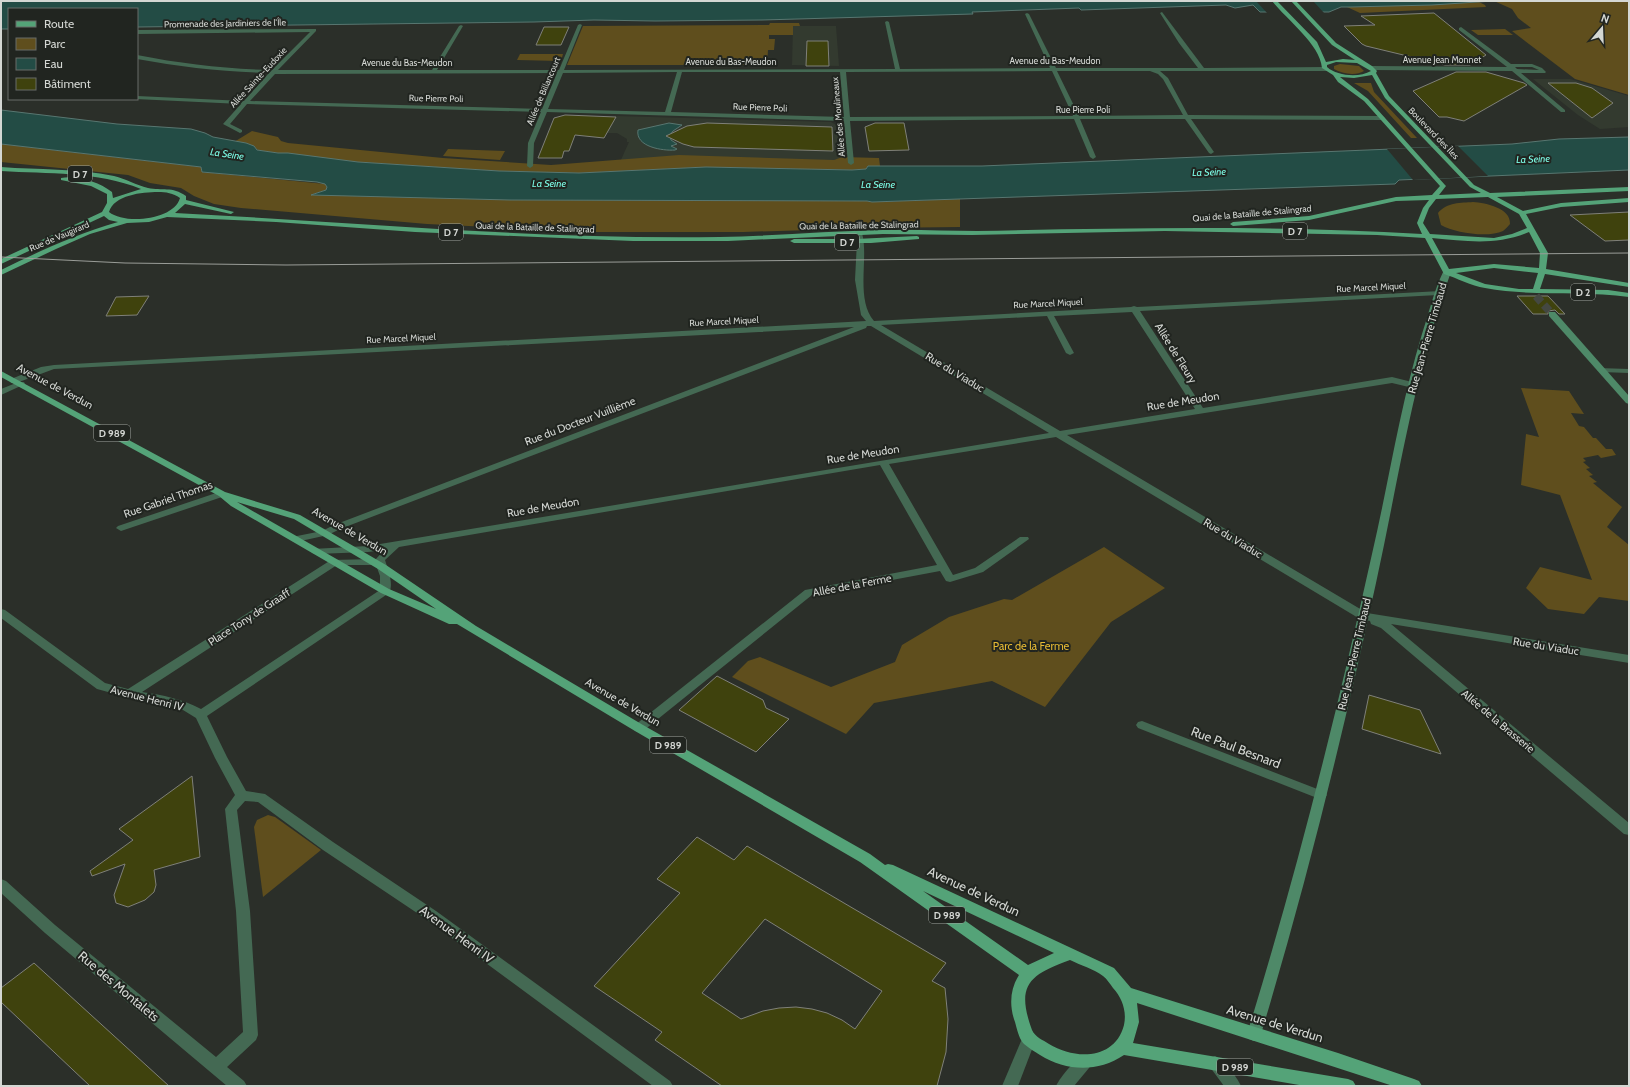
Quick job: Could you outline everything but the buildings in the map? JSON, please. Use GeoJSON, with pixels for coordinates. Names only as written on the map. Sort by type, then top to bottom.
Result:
{"type":"FeatureCollection","features":[{"type":"Feature","properties":{"kind":"main road"},"geometry":{"type":"LineString","coordinates":[[1274,1],[1315,43],[1326,67],[1334,73],[1340,81],[1366,100],[1443,186],[1436,198],[1426,208],[1420,223],[1447,272],[1484,286],[1501,290],[1536,294],[1542,271],[1544,253],[1522,213],[1540,207],[1556,205],[1629,200]]}},
{"type":"Feature","properties":{"kind":"main road"},"geometry":{"type":"LineString","coordinates":[[1293,1],[1334,44],[1372,70],[1368,75],[1352,76],[1334,73]]}},
{"type":"Feature","properties":{"kind":"main road"},"geometry":{"type":"LineString","coordinates":[[1326,67],[1335,61],[1365,65]]}},
{"type":"Feature","properties":{"kind":"main road","name":"Boulevard des Îles"},"geometry":{"type":"LineString","coordinates":[[1372,70],[1387,98],[1472,186],[1522,213]]}},
{"type":"Feature","properties":{"kind":"main road","name":"D 7"},"geometry":{"type":"LineString","coordinates":[[1,170],[111,177],[127,181],[148,190]]}},
{"type":"Feature","properties":{"kind":"main road","name":"D 7"},"geometry":{"type":"LineString","coordinates":[[10,170],[86,182],[99,186],[110,193],[110,203]]}},
{"type":"Feature","properties":{"kind":"main road"},"geometry":{"type":"LineString","coordinates":[[1492,196],[1629,189]]}},
{"type":"Feature","properties":{"kind":"main road"},"geometry":{"type":"LineString","coordinates":[[148,190],[176,192],[184,197],[184,202],[178,208],[166,215],[147,220],[126,221],[111,219],[105,213],[106,208],[110,203],[127,195],[148,190]]}},
{"type":"Feature","properties":{"kind":"main road","name":"Quai de la Bataille de Stalingrad"},"geometry":{"type":"LineString","coordinates":[[1165,229],[1309,218],[1386,200],[1492,196]]}},
{"type":"Feature","properties":{"kind":"main road","name":"Quai de la Bataille de Stalingrad"},"geometry":{"type":"LineString","coordinates":[[184,202],[212,209],[276,220]]}},
{"type":"Feature","properties":{"kind":"main road","name":"Rue de Vaugirard"},"geometry":{"type":"LineString","coordinates":[[1,262],[105,213]]}},
{"type":"Feature","properties":{"kind":"main road","name":"Quai de la Bataille de Stalingrad"},"geometry":{"type":"LineString","coordinates":[[166,215],[276,220],[415,230],[633,239],[722,239],[830,242],[886,241],[972,233]]}},
{"type":"Feature","properties":{"kind":"main road","name":"Rue de Vaugirard"},"geometry":{"type":"LineString","coordinates":[[1,273],[53,247],[83,235],[126,221]]}},
{"type":"Feature","properties":{"kind":"main road","name":"Quai de la Bataille de Stalingrad"},"geometry":{"type":"LineString","coordinates":[[722,239],[859,233],[972,233],[1165,229],[1332,232],[1494,240],[1514,236],[1531,229]]}},
{"type":"Feature","properties":{"kind":"main road"},"geometry":{"type":"LineString","coordinates":[[1447,272],[1494,266],[1542,271]]}},
{"type":"Feature","properties":{"kind":"main road","name":"D 2"},"geometry":{"type":"LineString","coordinates":[[1542,271],[1629,285]]}},
{"type":"Feature","properties":{"kind":"main road","name":"Rue Jean-Pierre Timbaud"},"geometry":{"type":"LineString","coordinates":[[1254,1034],[1321,795],[1364,616],[1413,385],[1438,293],[1447,272]]}},
{"type":"Feature","properties":{"kind":"main road","name":"D 2"},"geometry":{"type":"LineString","coordinates":[[1536,294],[1608,292],[1629,295]]}},
{"type":"Feature","properties":{"kind":"main road"},"geometry":{"type":"LineString","coordinates":[[1552,314],[1629,401]]}},
{"type":"Feature","properties":{"kind":"main road","name":"Avenue de Verdun"},"geometry":{"type":"LineString","coordinates":[[1,374],[222,494],[234,504],[385,591],[472,629]]}},
{"type":"Feature","properties":{"kind":"main road","name":"Avenue de Verdun"},"geometry":{"type":"LineString","coordinates":[[222,494],[297,517],[353,549],[472,629],[639,728],[865,858],[1021,930],[1068,955]]}},
{"type":"Feature","properties":{"kind":"main road","name":"Avenue de Verdun"},"geometry":{"type":"LineString","coordinates":[[865,858],[1028,973]]}},
{"type":"Feature","properties":{"kind":"main road"},"geometry":{"type":"LineString","coordinates":[[1068,955],[1084,960],[1108,972],[1126,993],[1133,1012],[1131,1031],[1122,1048],[1106,1059],[1084,1063],[1061,1059],[1044,1050],[1029,1039],[1017,1010],[1019,990],[1028,973],[1042,963],[1068,955]]}},
{"type":"Feature","properties":{"kind":"main road","name":"Avenue de Verdun"},"geometry":{"type":"LineString","coordinates":[[1126,993],[1344,1062],[1414,1086]]}},
{"type":"Feature","properties":{"kind":"main road","name":"D 989"},"geometry":{"type":"LineString","coordinates":[[1122,1048],[1348,1086]]}},
{"type":"Feature","properties":{"kind":"street"},"geometry":{"type":"LineString","coordinates":[[1162,13],[1181,42],[1202,68]]}},
{"type":"Feature","properties":{"kind":"street"},"geometry":{"type":"LineString","coordinates":[[1027,14],[1076,118],[1092,157]]}},
{"type":"Feature","properties":{"kind":"street"},"geometry":{"type":"LineString","coordinates":[[887,22],[898,70]]}},
{"type":"Feature","properties":{"kind":"street","name":"Allée de Billancourt"},"geometry":{"type":"LineString","coordinates":[[530,166],[531,143],[580,25]]}},
{"type":"Feature","properties":{"kind":"street"},"geometry":{"type":"LineString","coordinates":[[434,71],[461,26]]}},
{"type":"Feature","properties":{"kind":"street"},"geometry":{"type":"LineString","coordinates":[[1461,29],[1563,111]]}},
{"type":"Feature","properties":{"kind":"street","name":"Promenade des Jardiniers de l'Île"},"geometry":{"type":"LineString","coordinates":[[138,32],[314,30]]}},
{"type":"Feature","properties":{"kind":"street","name":"Allée Sainte-Eudoxie"},"geometry":{"type":"LineString","coordinates":[[240,131],[226,124],[314,30]]}},
{"type":"Feature","properties":{"kind":"street","name":"Avenue du Bas-Meudon"},"geometry":{"type":"LineString","coordinates":[[138,57],[178,65],[221,70],[275,72],[1181,69],[1326,67]]}},
{"type":"Feature","properties":{"kind":"street"},"geometry":{"type":"LineString","coordinates":[[1148,69],[1160,73],[1165,78],[1186,117],[1211,152]]}},
{"type":"Feature","properties":{"kind":"street"},"geometry":{"type":"LineString","coordinates":[[1165,78],[1169,74],[1181,69]]}},
{"type":"Feature","properties":{"kind":"street","name":"Avenue Jean Monnet"},"geometry":{"type":"LineString","coordinates":[[1372,70],[1512,69]]}},
{"type":"Feature","properties":{"kind":"street"},"geometry":{"type":"LineString","coordinates":[[668,113],[680,70]]}},
{"type":"Feature","properties":{"kind":"street","name":"Allée des Moulineaux"},"geometry":{"type":"LineString","coordinates":[[843,70],[851,163]]}},
{"type":"Feature","properties":{"kind":"street","name":"Rue Pierre Poli"},"geometry":{"type":"LineString","coordinates":[[138,98],[848,119],[1186,117],[1382,118]]}},
{"type":"Feature","properties":{"kind":"street"},"geometry":{"type":"LineString","coordinates":[[859,233],[861,241],[859,280],[865,316],[872,323]]}},
{"type":"Feature","properties":{"kind":"street","name":"Rue Marcel Miquel"},"geometry":{"type":"LineString","coordinates":[[17,382],[37,371],[54,366],[1438,293]]}},
{"type":"Feature","properties":{"kind":"street","name":"Allée de Fleury"},"geometry":{"type":"LineString","coordinates":[[1134,308],[1200,410]]}},
{"type":"Feature","properties":{"kind":"street"},"geometry":{"type":"LineString","coordinates":[[1049,313],[1070,353]]}},
{"type":"Feature","properties":{"kind":"street","name":"Rue du Docteur Vuillième"},"geometry":{"type":"LineString","coordinates":[[296,539],[325,533],[337,526],[872,323]]}},
{"type":"Feature","properties":{"kind":"street","name":"Rue du Viaduc"},"geometry":{"type":"LineString","coordinates":[[872,323],[1364,616],[1629,659]]}},
{"type":"Feature","properties":{"kind":"street"},"geometry":{"type":"LineString","coordinates":[[811,326],[821,333],[823,338],[821,342]]}},
{"type":"Feature","properties":{"kind":"street"},"geometry":{"type":"LineString","coordinates":[[1601,370],[1629,371]]}},
{"type":"Feature","properties":{"kind":"street","name":"Rue de Meudon"},"geometry":{"type":"LineString","coordinates":[[316,551],[368,549],[883,462],[1392,380],[1413,385]]}},
{"type":"Feature","properties":{"kind":"street"},"geometry":{"type":"LineString","coordinates":[[1,392],[17,382]]}},
{"type":"Feature","properties":{"kind":"street"},"geometry":{"type":"LineString","coordinates":[[883,462],[950,578],[978,570],[1024,539]]}},
{"type":"Feature","properties":{"kind":"street","name":"Rue Gabriel Thomas"},"geometry":{"type":"LineString","coordinates":[[120,528],[222,494]]}},
{"type":"Feature","properties":{"kind":"street"},"geometry":{"type":"LineString","coordinates":[[378,565],[382,556],[396,544]]}},
{"type":"Feature","properties":{"kind":"street"},"geometry":{"type":"LineString","coordinates":[[335,562],[378,565]]}},
{"type":"Feature","properties":{"kind":"street","name":"Place Tony de Graaff"},"geometry":{"type":"LineString","coordinates":[[130,694],[335,562]]}},
{"type":"Feature","properties":{"kind":"street"},"geometry":{"type":"LineString","coordinates":[[216,1067],[251,1036],[243,911],[232,809],[242,796],[221,758],[201,715],[385,591],[385,576],[378,565]]}},
{"type":"Feature","properties":{"kind":"street","name":"Allée de la Ferme"},"geometry":{"type":"LineString","coordinates":[[639,728],[809,592],[943,567]]}},
{"type":"Feature","properties":{"kind":"street","name":"Avenue Henri IV"},"geometry":{"type":"LineString","coordinates":[[1,613],[101,686],[130,694],[171,701],[187,707],[201,715]]}},
{"type":"Feature","properties":{"kind":"street","name":"Allée de la Brasserie"},"geometry":{"type":"LineString","coordinates":[[1364,616],[1385,625],[1629,830]]}},
{"type":"Feature","properties":{"kind":"street","name":"Rue Paul Besnard"},"geometry":{"type":"LineString","coordinates":[[1142,725],[1321,795]]}},
{"type":"Feature","properties":{"kind":"street","name":"Avenue Henri IV"},"geometry":{"type":"LineString","coordinates":[[242,796],[261,797],[328,846],[431,915],[665,1086]]}},
{"type":"Feature","properties":{"kind":"street","name":"Rue des Montalets"},"geometry":{"type":"LineString","coordinates":[[1,885],[50,929],[239,1086]]}},
{"type":"Feature","properties":{"kind":"street"},"geometry":{"type":"LineString","coordinates":[[1010,1086],[1029,1039]]}},
{"type":"Feature","properties":{"kind":"street"},"geometry":{"type":"LineString","coordinates":[[1064,1086],[1084,1063]]}},
{"type":"Feature","properties":{"kind":"street"},"geometry":{"type":"LineString","coordinates":[[1215,1064],[1234,1086]]}},
{"type":"Feature","properties":{"kind":"shaded area"},"geometry":{"type":"Polygon","coordinates":[[[793,26],[836,26],[839,66],[792,65],[793,26]]]}},
{"type":"Feature","properties":{"kind":"shaded area"},"geometry":{"type":"Polygon","coordinates":[[[1533,79],[1570,79],[1629,96],[1629,127],[1600,129],[1578,115],[1533,79]]]}},
{"type":"Feature","properties":{"kind":"shaded area"},"geometry":{"type":"Polygon","coordinates":[[[616,116],[831,122],[840,127],[842,157],[832,161],[620,162],[629,142],[617,133],[607,133],[616,116]]]}},
{"type":"Feature","properties":{"kind":"green space"},"geometry":{"type":"Polygon","coordinates":[[[1494,1],[1629,1],[1629,95],[1575,79],[1512,31],[1531,28],[1518,18],[1512,9],[1494,1]]]}},
{"type":"Feature","properties":{"kind":"green space"},"geometry":{"type":"Polygon","coordinates":[[[1479,2],[1486,7],[1360,13],[1347,7],[1479,2]]]}},
{"type":"Feature","properties":{"kind":"green space"},"geometry":{"type":"Polygon","coordinates":[[[770,23],[799,23],[800,26],[793,26],[793,35],[769,35],[769,39],[775,39],[774,50],[768,50],[767,65],[567,65],[583,26],[769,25],[770,23]]]}},
{"type":"Feature","properties":{"kind":"green space"},"geometry":{"type":"Polygon","coordinates":[[[1505,29],[1513,35],[1478,35],[1471,30],[1505,29]]]}},
{"type":"Feature","properties":{"kind":"green space"},"geometry":{"type":"Polygon","coordinates":[[[520,54],[563,54],[561,61],[517,60],[520,54]]]}},
{"type":"Feature","properties":{"kind":"green space"},"geometry":{"type":"Polygon","coordinates":[[[1340,64],[1359,66],[1364,71],[1357,74],[1349,74],[1334,69],[1334,66],[1340,64]]]}},
{"type":"Feature","properties":{"kind":"green space"},"geometry":{"type":"Polygon","coordinates":[[[1354,83],[1371,83],[1374,92],[1417,138],[1411,138],[1368,91],[1354,83]]]}},
{"type":"Feature","properties":{"kind":"green space"},"geometry":{"type":"Polygon","coordinates":[[[252,131],[278,137],[281,141],[288,143],[443,158],[551,165],[679,155],[834,160],[842,157],[879,158],[880,166],[868,166],[866,169],[852,170],[706,167],[579,173],[499,171],[358,162],[260,151],[246,143],[234,142],[252,131]]]}},
{"type":"Feature","properties":{"kind":"green space"},"geometry":{"type":"Polygon","coordinates":[[[1,144],[201,167],[202,172],[325,184],[327,187],[326,190],[314,194],[872,202],[960,199],[960,227],[743,232],[592,232],[427,224],[241,208],[214,204],[194,196],[181,188],[150,183],[128,175],[1,162],[1,144]]]}},
{"type":"Feature","properties":{"kind":"green space"},"geometry":{"type":"Polygon","coordinates":[[[448,149],[505,151],[500,160],[443,156],[448,149]]]}},
{"type":"Feature","properties":{"kind":"green space"},"geometry":{"type":"Polygon","coordinates":[[[1473,202],[1497,207],[1506,214],[1510,224],[1503,231],[1489,234],[1472,234],[1447,228],[1441,225],[1438,213],[1442,209],[1454,204],[1473,202]]]}},
{"type":"Feature","properties":{"kind":"green space"},"geometry":{"type":"Polygon","coordinates":[[[1521,388],[1569,391],[1584,414],[1571,413],[1579,426],[1584,427],[1593,438],[1596,438],[1606,449],[1612,449],[1616,455],[1601,458],[1598,455],[1583,458],[1586,461],[1583,462],[1590,468],[1586,469],[1593,475],[1589,476],[1597,482],[1593,483],[1622,507],[1607,527],[1629,545],[1629,601],[1599,597],[1584,614],[1548,609],[1526,588],[1540,567],[1592,580],[1560,495],[1521,485],[1526,434],[1539,437],[1521,388]]]}},
{"type":"Feature","properties":{"kind":"green space","name":"Parc de la Ferme"},"geometry":{"type":"Polygon","coordinates":[[[1104,547],[1165,588],[1111,622],[1045,707],[992,681],[874,703],[846,734],[732,677],[748,661],[760,657],[831,687],[895,662],[902,645],[949,617],[1004,599],[1012,600],[1104,547]]]}},
{"type":"Feature","properties":{"kind":"green space"},"geometry":{"type":"Polygon","coordinates":[[[268,815],[275,817],[321,850],[263,897],[254,827],[257,820],[268,815]]]}},
{"type":"Feature","properties":{"kind":"water"},"geometry":{"type":"Polygon","coordinates":[[[1,1],[1493,1],[1432,5],[1341,7],[1329,12],[1260,12],[1253,5],[1235,8],[1226,5],[1081,10],[1079,8],[972,12],[973,14],[762,20],[594,20],[138,27],[138,8],[8,8],[8,29],[1,29],[1,1]]]}},
{"type":"Feature","properties":{"kind":"water","name":"La Seine"},"geometry":{"type":"Polygon","coordinates":[[[1,110],[117,124],[191,129],[213,137],[246,143],[254,146],[257,150],[278,153],[358,162],[499,171],[579,173],[706,167],[852,170],[866,169],[868,166],[982,166],[1512,144],[1559,139],[1629,137],[1629,170],[1399,180],[1395,184],[872,202],[510,200],[311,195],[326,190],[327,187],[325,184],[317,182],[202,172],[201,167],[1,144],[1,110]]]}},
{"type":"Feature","properties":{"kind":"water"},"geometry":{"type":"Polygon","coordinates":[[[669,123],[682,125],[670,135],[671,140],[677,144],[671,146],[677,149],[675,150],[664,150],[651,147],[645,144],[638,136],[638,130],[669,123]]]}},
{"type":"Feature","properties":{"kind":"pier"},"geometry":{"type":"Polygon","coordinates":[[[1256,1],[1313,1],[1325,14],[1268,14],[1256,1]]]}},
{"type":"Feature","properties":{"kind":"pier"},"geometry":{"type":"Polygon","coordinates":[[[1458,146],[1488,176],[1413,180],[1387,149],[1458,146]]]}},
{"type":"Feature","properties":{"kind":"tunnel"},"geometry":{"type":"LineString","coordinates":[[1536,296],[1552,314]]}},
{"type":"Feature","properties":{"kind":"tram line"},"geometry":{"type":"LineString","coordinates":[[1,257],[125,263],[286,265],[1629,253]]}}]}
